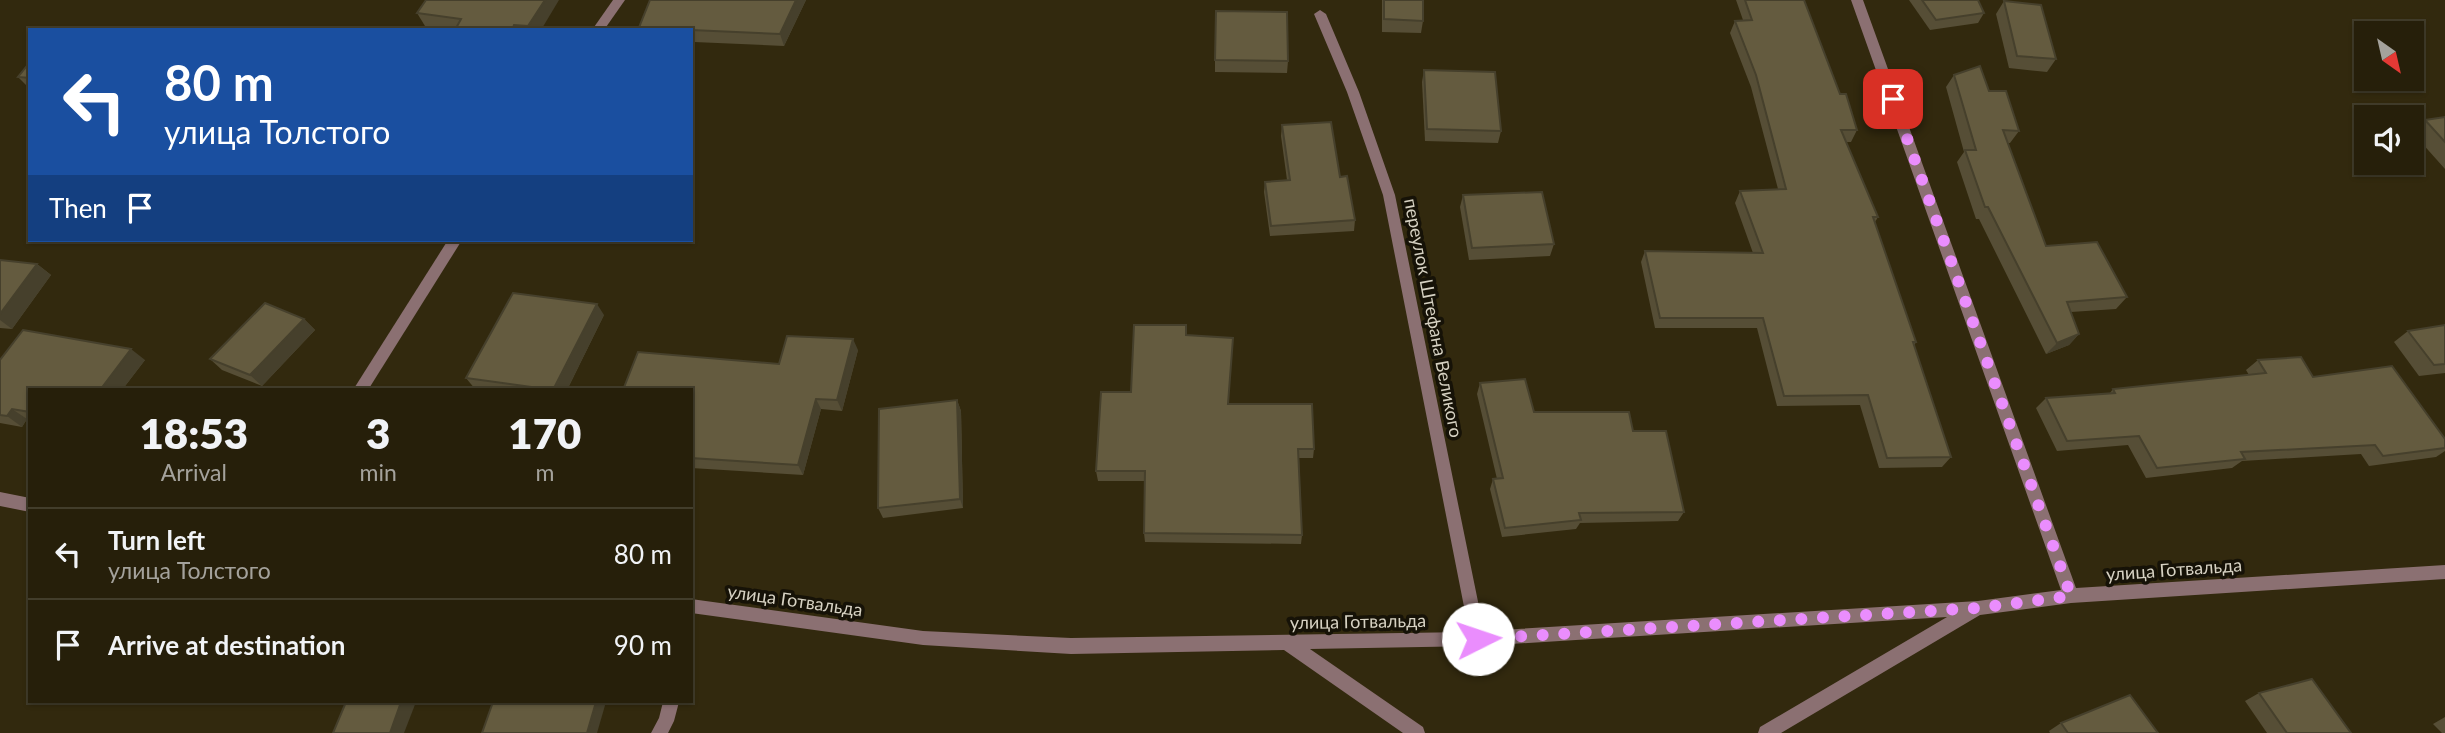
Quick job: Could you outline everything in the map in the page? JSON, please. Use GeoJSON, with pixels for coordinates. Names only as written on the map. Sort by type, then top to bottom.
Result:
{"type":"FeatureCollection","features":[{"type":"Feature","properties":{"kind":"street"},"geometry":{"type":"LineString","coordinates":[[599,28],[619,0]]}},
{"type":"Feature","properties":{"kind":"street"},"geometry":{"type":"LineString","coordinates":[[1857,0],[2071,596]]}},
{"type":"Feature","properties":{"kind":"street","name":"переулок Штефана Великого"},"geometry":{"type":"LineString","coordinates":[[1320,14],[1353,92],[1389,195],[1478,639]]}},
{"type":"Feature","properties":{"kind":"street"},"geometry":{"type":"LineString","coordinates":[[361,388],[454,242]]}},
{"type":"Feature","properties":{"kind":"street"},"geometry":{"type":"LineString","coordinates":[[0,499],[28,505]]}},
{"type":"Feature","properties":{"kind":"street","name":"улица Готвальда"},"geometry":{"type":"LineString","coordinates":[[693,610],[923,638],[1071,646],[1478,639],[1978,608],[2071,596],[2445,572]]}},
{"type":"Feature","properties":{"kind":"street"},"geometry":{"type":"LineString","coordinates":[[1766,733],[1978,608]]}},
{"type":"Feature","properties":{"kind":"street"},"geometry":{"type":"LineString","coordinates":[[1286,642],[1417,733]]}},
{"type":"Feature","properties":{"kind":"street"},"geometry":{"type":"LineString","coordinates":[[659,733],[666,721],[671,703]]}},
{"type":"Feature","properties":{"kind":"building"},"geometry":{"type":"Polygon","coordinates":[[[426,0],[545,0],[528,26],[514,25],[513,28],[456,28],[461,19],[417,13],[426,0]]]}},
{"type":"Feature","properties":{"kind":"building"},"geometry":{"type":"Polygon","coordinates":[[[650,0],[796,0],[780,34],[693,28],[639,28],[650,0]]]}},
{"type":"Feature","properties":{"kind":"building"},"geometry":{"type":"Polygon","coordinates":[[[1384,0],[1423,0],[1423,21],[1384,19],[1384,0]]]}},
{"type":"Feature","properties":{"kind":"building"},"geometry":{"type":"Polygon","coordinates":[[[1745,0],[1804,0],[1840,94],[1846,94],[1857,130],[1841,130],[1878,217],[1873,217],[1916,342],[1913,342],[1951,457],[1887,458],[1868,395],[1784,396],[1763,318],[1660,318],[1645,251],[1763,253],[1740,191],[1786,189],[1756,75],[1735,21],[1752,20],[1745,0]]]}},
{"type":"Feature","properties":{"kind":"building"},"geometry":{"type":"Polygon","coordinates":[[[1922,0],[1978,0],[1984,13],[1936,20],[1922,0]]]}},
{"type":"Feature","properties":{"kind":"building"},"geometry":{"type":"Polygon","coordinates":[[[2004,1],[2041,5],[2056,59],[2017,56],[2004,1]]]}},
{"type":"Feature","properties":{"kind":"building"},"geometry":{"type":"Polygon","coordinates":[[[1216,11],[1287,12],[1288,61],[1215,60],[1216,11]]]}},
{"type":"Feature","properties":{"kind":"building"},"geometry":{"type":"Polygon","coordinates":[[[28,64],[28,78],[18,77],[28,64]]]}},
{"type":"Feature","properties":{"kind":"building"},"geometry":{"type":"Polygon","coordinates":[[[1980,66],[1989,91],[2006,91],[2019,131],[2003,130],[2046,246],[2097,242],[2127,297],[2067,302],[2079,334],[2057,343],[1988,207],[1985,207],[1965,150],[1976,150],[1954,75],[1980,66]]]}},
{"type":"Feature","properties":{"kind":"building"},"geometry":{"type":"Polygon","coordinates":[[[1424,70],[1495,72],[1501,131],[1427,129],[1424,70]]]}},
{"type":"Feature","properties":{"kind":"building"},"geometry":{"type":"Polygon","coordinates":[[[2445,117],[2445,142],[2425,120],[2445,117]]]}},
{"type":"Feature","properties":{"kind":"building"},"geometry":{"type":"Polygon","coordinates":[[[1331,122],[1340,177],[1347,176],[1355,220],[1271,226],[1265,182],[1290,180],[1282,125],[1331,122]]]}},
{"type":"Feature","properties":{"kind":"building"},"geometry":{"type":"Polygon","coordinates":[[[1542,192],[1554,244],[1472,248],[1463,195],[1542,192]]]}},
{"type":"Feature","properties":{"kind":"building"},"geometry":{"type":"Polygon","coordinates":[[[0,260],[37,264],[0,314],[0,260]]]}},
{"type":"Feature","properties":{"kind":"building"},"geometry":{"type":"Polygon","coordinates":[[[513,293],[597,304],[554,388],[466,378],[513,293]]]}},
{"type":"Feature","properties":{"kind":"building"},"geometry":{"type":"Polygon","coordinates":[[[265,303],[304,319],[250,375],[210,359],[265,303]]]}},
{"type":"Feature","properties":{"kind":"building"},"geometry":{"type":"Polygon","coordinates":[[[1134,325],[1186,325],[1186,335],[1233,338],[1228,404],[1312,404],[1314,449],[1298,449],[1302,535],[1144,533],[1145,471],[1096,471],[1101,392],[1131,392],[1134,325]]]}},
{"type":"Feature","properties":{"kind":"building"},"geometry":{"type":"Polygon","coordinates":[[[2445,325],[2445,364],[2434,365],[2408,331],[2445,325]]]}},
{"type":"Feature","properties":{"kind":"building"},"geometry":{"type":"Polygon","coordinates":[[[23,330],[131,349],[102,388],[28,388],[28,412],[12,409],[7,416],[0,415],[0,360],[23,330]]]}},
{"type":"Feature","properties":{"kind":"building"},"geometry":{"type":"Polygon","coordinates":[[[787,336],[853,339],[837,400],[816,399],[798,465],[693,458],[693,388],[624,388],[638,352],[779,364],[787,336]]]}},
{"type":"Feature","properties":{"kind":"building"},"geometry":{"type":"Polygon","coordinates":[[[2301,357],[2313,377],[2392,366],[2445,439],[2445,448],[2383,456],[2375,445],[2241,452],[2245,459],[2157,468],[2139,436],[2067,441],[2046,398],[2115,393],[2113,389],[2266,373],[2258,360],[2301,357]]]}},
{"type":"Feature","properties":{"kind":"building"},"geometry":{"type":"Polygon","coordinates":[[[1525,379],[1534,412],[1629,412],[1633,431],[1666,431],[1684,512],[1579,513],[1581,520],[1505,528],[1493,479],[1503,478],[1480,383],[1525,379]]]}},
{"type":"Feature","properties":{"kind":"building"},"geometry":{"type":"Polygon","coordinates":[[[957,400],[960,499],[878,508],[879,409],[957,400]]]}},
{"type":"Feature","properties":{"kind":"building"},"geometry":{"type":"Polygon","coordinates":[[[2312,679],[2351,733],[2287,733],[2259,693],[2312,679]]]}},
{"type":"Feature","properties":{"kind":"building"},"geometry":{"type":"Polygon","coordinates":[[[2130,695],[2158,733],[2068,733],[2061,723],[2130,695]]]}},
{"type":"Feature","properties":{"kind":"building"},"geometry":{"type":"Polygon","coordinates":[[[346,703],[401,703],[390,733],[333,733],[346,703]]]}},
{"type":"Feature","properties":{"kind":"building"},"geometry":{"type":"Polygon","coordinates":[[[493,703],[596,703],[587,733],[482,733],[493,703]]]}},
{"type":"Feature","properties":{"kind":"route"},"geometry":{"type":"LineString","coordinates":[[1478,639],[1978,608],[2071,596],[1893,99]]}}]}
